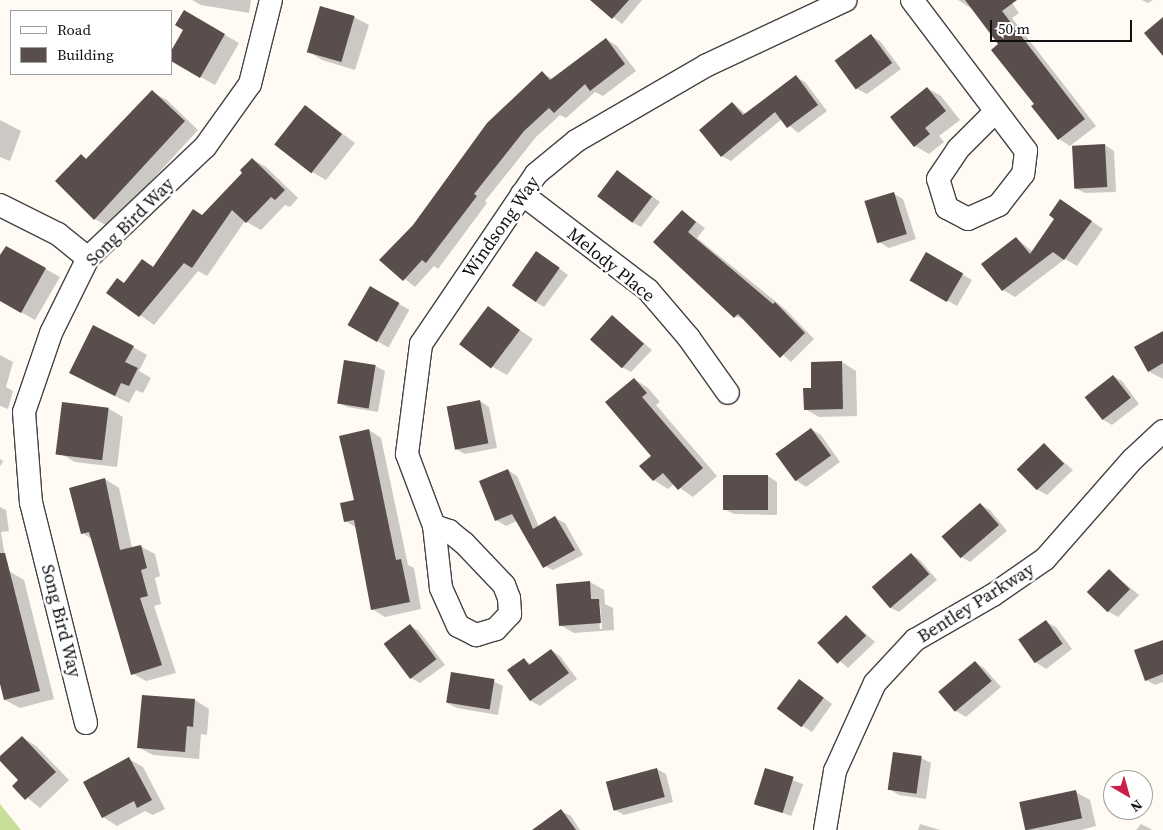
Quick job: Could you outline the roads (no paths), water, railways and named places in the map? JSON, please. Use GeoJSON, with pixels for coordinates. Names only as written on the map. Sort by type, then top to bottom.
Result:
{"type":"FeatureCollection","features":[{"type":"Feature","properties":{"kind":"street","name":"Song Bird Way"},"geometry":{"type":"LineString","coordinates":[[86,723],[31,504],[24,412],[51,333],[88,258],[205,147],[250,84],[271,0]]}},
{"type":"Feature","properties":{"kind":"street","name":"Windsong Way"},"geometry":{"type":"LineString","coordinates":[[434,526],[449,531],[464,543],[504,585],[509,598],[510,614],[496,629],[476,635],[458,626],[441,588],[434,526],[407,454],[421,344],[536,174],[576,141],[707,65],[846,0]]}},
{"type":"Feature","properties":{"kind":"street"},"geometry":{"type":"LineString","coordinates":[[912,0],[994,113],[1026,151],[1023,174],[999,204],[968,219],[947,208],[938,179],[958,149],[994,113]]}},
{"type":"Feature","properties":{"kind":"street","name":"Melody Place"},"geometry":{"type":"LineString","coordinates":[[522,194],[648,290],[689,338],[728,392]]}},
{"type":"Feature","properties":{"kind":"street"},"geometry":{"type":"LineString","coordinates":[[0,205],[58,234],[88,258]]}},
{"type":"Feature","properties":{"kind":"street","name":"Bentley Parkway"},"geometry":{"type":"LineString","coordinates":[[826,830],[835,772],[874,683],[915,640],[993,595],[1045,559],[1132,459],[1163,431]]}}]}
